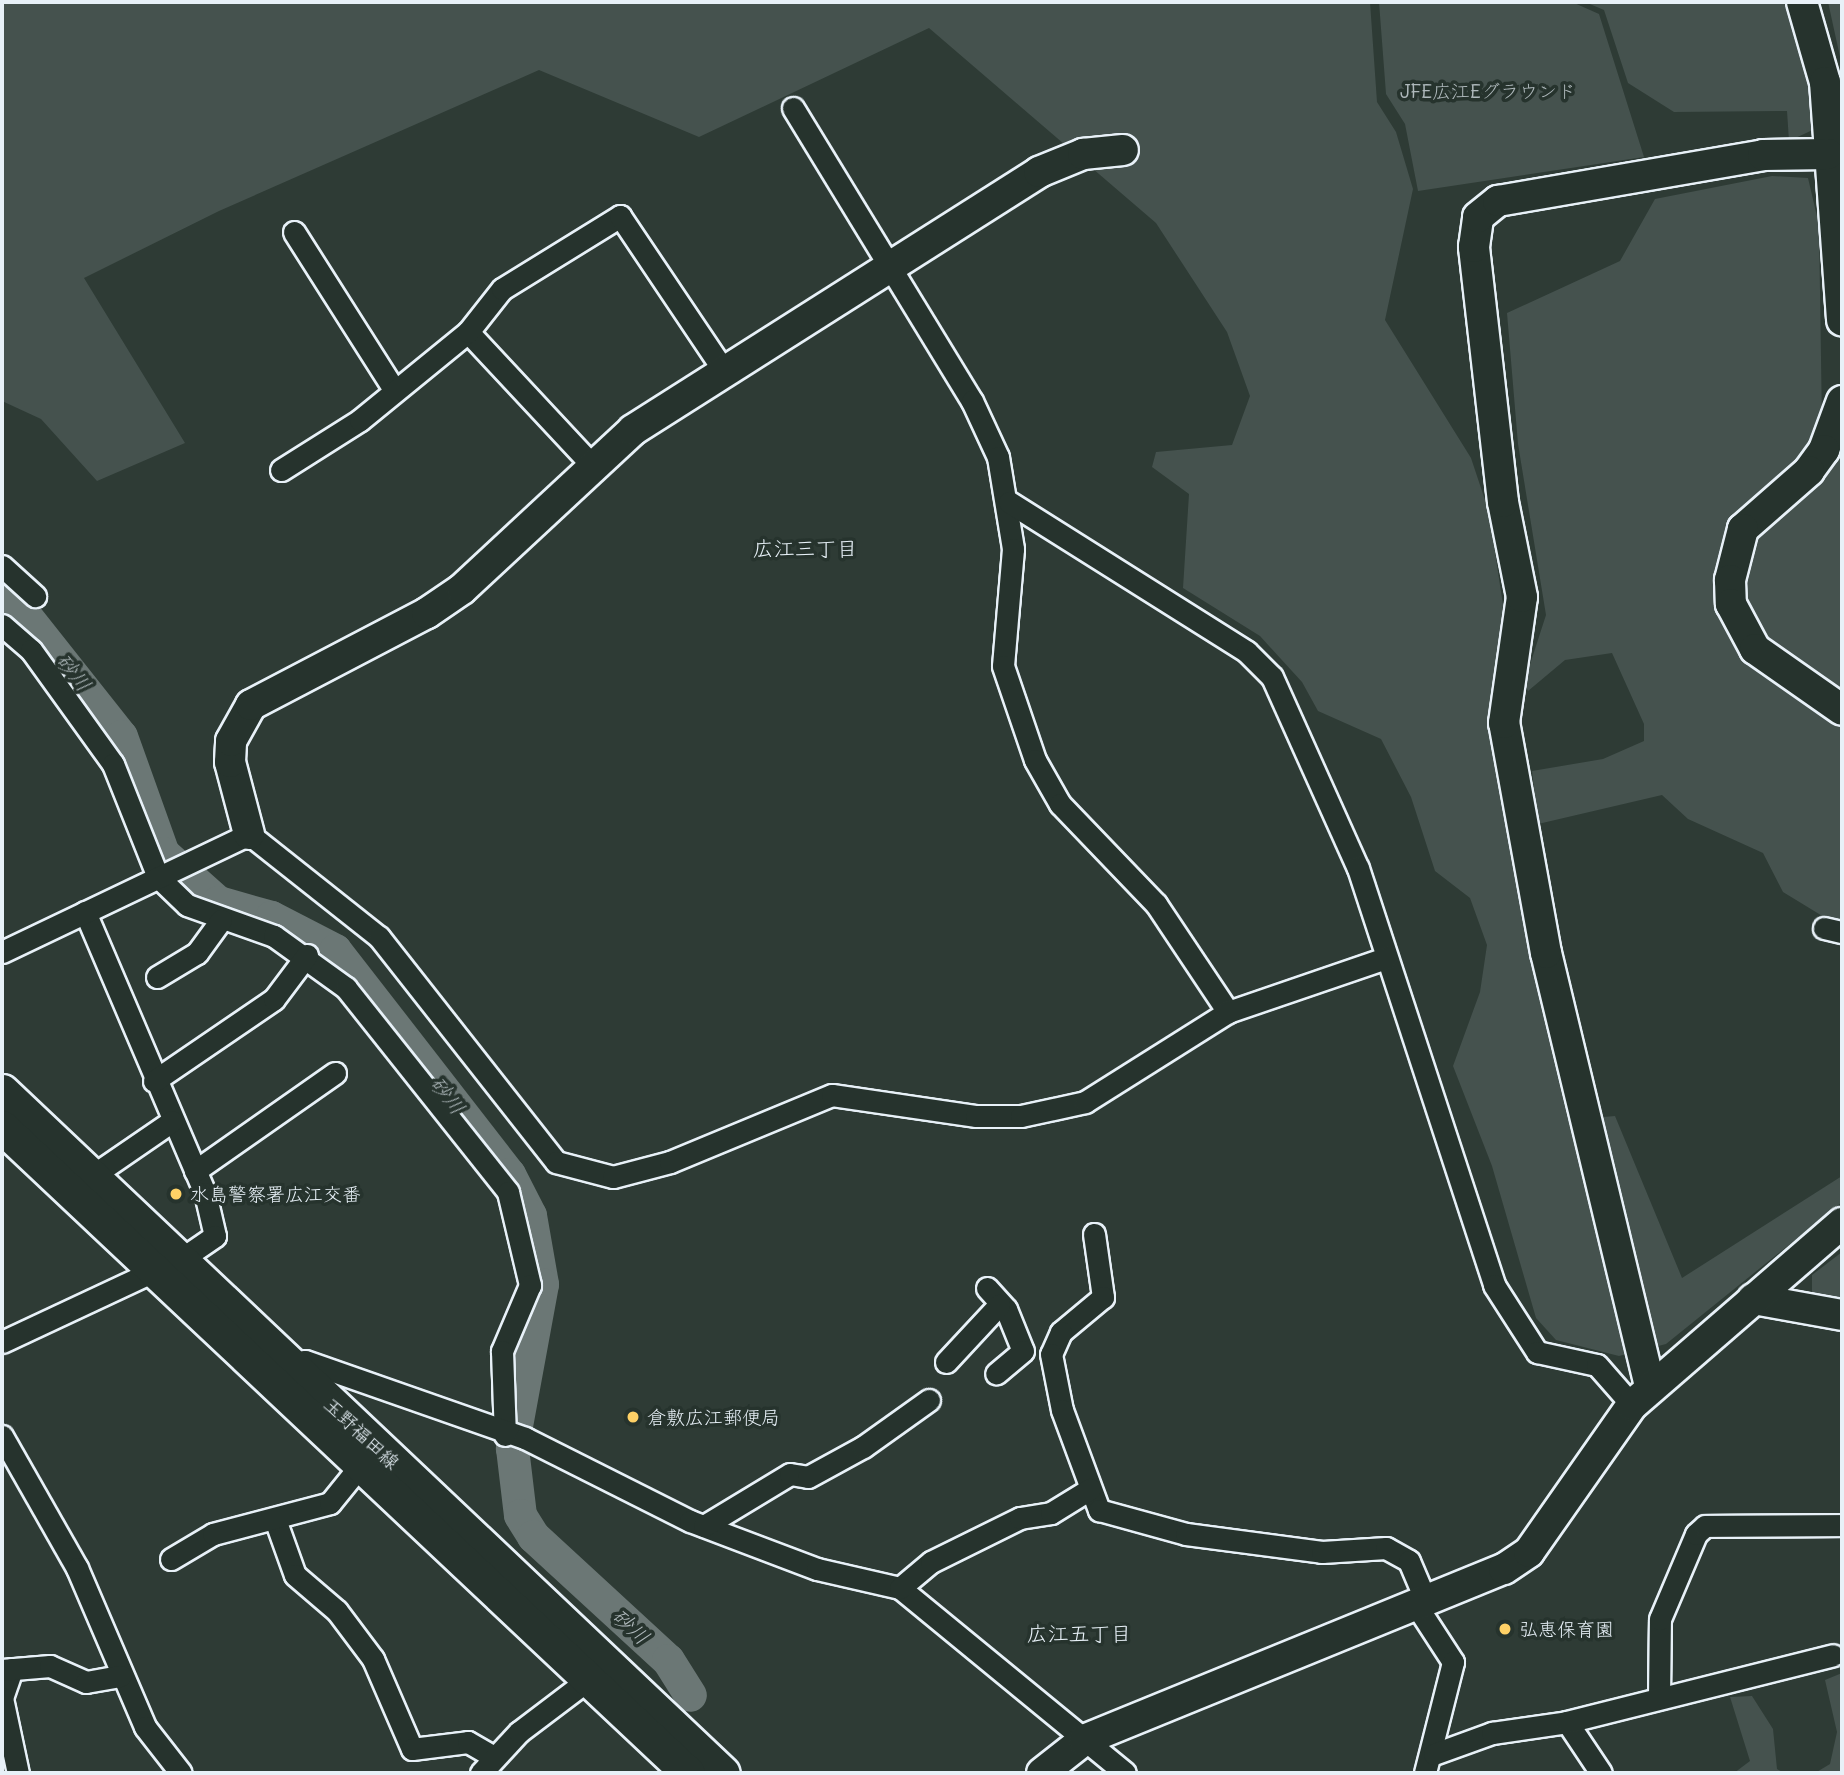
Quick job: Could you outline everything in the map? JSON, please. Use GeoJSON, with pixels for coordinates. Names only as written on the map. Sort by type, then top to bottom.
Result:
{"type":"FeatureCollection","features":[{"type":"Feature","properties":{"kind":"main road","name":"玉野福田線"},"geometry":{"type":"LineString","coordinates":[[2,1091],[92,1176],[168,1265],[360,1465],[589,1679],[682,1771]]}},
{"type":"Feature","properties":{"kind":"main road","name":"玉野福田線"},"geometry":{"type":"LineString","coordinates":[[2,1127],[289,1364],[723,1773]]}},
{"type":"Feature","properties":{"kind":"street"},"geometry":{"type":"LineString","coordinates":[[1802,2],[1821,52],[1842,320]]}},
{"type":"Feature","properties":{"kind":"street"},"geometry":{"type":"LineString","coordinates":[[793,108],[972,401],[998,457],[1009,502],[1013,550],[1003,666],[1035,760],[1060,804],[1156,904],[1228,1012]]}},
{"type":"Feature","properties":{"kind":"street"},"geometry":{"type":"LineString","coordinates":[[1123,150],[1060,160],[725,372],[592,464],[462,589],[384,641],[251,705],[231,741],[230,762],[248,834],[379,937],[532,1138],[556,1162],[586,1175],[642,1171],[832,1095],[976,1116],[1021,1116],[1073,1105],[1123,1083],[1228,1012],[1386,958]]}},
{"type":"Feature","properties":{"kind":"street"},"geometry":{"type":"LineString","coordinates":[[1641,1395],[1546,953],[1503,723],[1522,597],[1503,502],[1474,247],[1478,217],[1498,201],[1763,155],[1828,154]]}},
{"type":"Feature","properties":{"kind":"street"},"geometry":{"type":"LineString","coordinates":[[281,470],[395,391],[468,332],[502,289],[620,216],[725,372]]}},
{"type":"Feature","properties":{"kind":"street"},"geometry":{"type":"LineString","coordinates":[[293,232],[395,391]]}},
{"type":"Feature","properties":{"kind":"street"},"geometry":{"type":"LineString","coordinates":[[468,332],[592,464]]}},
{"type":"Feature","properties":{"kind":"street"},"geometry":{"type":"LineString","coordinates":[[1842,401],[1824,450],[1809,471],[1743,529],[1730,580],[1731,604],[1755,649],[1842,710]]}},
{"type":"Feature","properties":{"kind":"street"},"geometry":{"type":"LineString","coordinates":[[1009,502],[1247,652],[1272,677],[1358,868],[1386,958],[1454,1150],[1458,1189],[1516,1328],[1537,1352],[1597,1365],[1641,1395]]}},
{"type":"Feature","properties":{"kind":"street"},"geometry":{"type":"LineString","coordinates":[[2,566],[35,596]]}},
{"type":"Feature","properties":{"kind":"street"},"geometry":{"type":"LineString","coordinates":[[2,625],[31,650],[113,764],[158,877],[187,905],[221,920],[274,936],[307,955],[346,988],[447,1122],[508,1192],[530,1285],[502,1351],[515,1437]]}},
{"type":"Feature","properties":{"kind":"street"},"geometry":{"type":"LineString","coordinates":[[2,952],[248,834]]}},
{"type":"Feature","properties":{"kind":"street"},"geometry":{"type":"LineString","coordinates":[[2,1342],[168,1265],[215,1236],[195,1171],[154,1081],[145,1044],[85,912]]}},
{"type":"Feature","properties":{"kind":"street"},"geometry":{"type":"LineString","coordinates":[[157,977],[197,953],[221,920]]}},
{"type":"Feature","properties":{"kind":"street"},"geometry":{"type":"LineString","coordinates":[[154,1081],[274,999],[307,955]]}},
{"type":"Feature","properties":{"kind":"street"},"geometry":{"type":"LineString","coordinates":[[195,1171],[335,1073]]}},
{"type":"Feature","properties":{"kind":"street"},"geometry":{"type":"LineString","coordinates":[[92,1176],[172,1121]]}},
{"type":"Feature","properties":{"kind":"street"},"geometry":{"type":"LineString","coordinates":[[1042,1773],[1084,1740],[1421,1603],[1529,1552],[1641,1395],[1842,1223]]}},
{"type":"Feature","properties":{"kind":"street"},"geometry":{"type":"LineString","coordinates":[[1094,1234],[1103,1297],[1061,1332],[1052,1358],[1090,1489],[1107,1515],[1186,1534],[1322,1552],[1385,1548],[1409,1561],[1421,1603],[1453,1662],[1429,1764]]}},
{"type":"Feature","properties":{"kind":"street"},"geometry":{"type":"LineString","coordinates":[[986,1288],[999,1305],[1023,1350],[1052,1358]]}},
{"type":"Feature","properties":{"kind":"street"},"geometry":{"type":"LineString","coordinates":[[1753,1299],[1842,1315]]}},
{"type":"Feature","properties":{"kind":"street"},"geometry":{"type":"LineString","coordinates":[[946,1362],[999,1305]]}},
{"type":"Feature","properties":{"kind":"street"},"geometry":{"type":"LineString","coordinates":[[996,1374],[1023,1350]]}},
{"type":"Feature","properties":{"kind":"street"},"geometry":{"type":"LineString","coordinates":[[289,1364],[305,1361],[515,1437],[704,1526],[817,1569],[900,1588],[1125,1773]]}},
{"type":"Feature","properties":{"kind":"street"},"geometry":{"type":"LineString","coordinates":[[704,1526],[790,1474],[808,1477],[863,1447],[929,1400]]}},
{"type":"Feature","properties":{"kind":"street"},"geometry":{"type":"LineString","coordinates":[[2,1436],[77,1568],[120,1676],[145,1727],[181,1773]]}},
{"type":"Feature","properties":{"kind":"street"},"geometry":{"type":"LineString","coordinates":[[171,1559],[213,1534],[276,1522],[330,1503],[360,1465]]}},
{"type":"Feature","properties":{"kind":"street"},"geometry":{"type":"LineString","coordinates":[[900,1588],[931,1562],[1020,1518],[1051,1513],[1090,1489]]}},
{"type":"Feature","properties":{"kind":"street"},"geometry":{"type":"LineString","coordinates":[[276,1522],[295,1575],[337,1612],[373,1659],[412,1749],[468,1742],[488,1765],[589,1679]]}},
{"type":"Feature","properties":{"kind":"street"},"geometry":{"type":"LineString","coordinates":[[1659,1697],[1660,1619],[1696,1534],[1705,1526],[1842,1525]]}},
{"type":"Feature","properties":{"kind":"street"},"geometry":{"type":"LineString","coordinates":[[1429,1764],[1492,1733],[1567,1722],[1832,1655]]}},
{"type":"Feature","properties":{"kind":"street"},"geometry":{"type":"LineString","coordinates":[[18,1773],[2,1698],[7,1669],[50,1666],[86,1682],[120,1676]]}},
{"type":"Feature","properties":{"kind":"street"},"geometry":{"type":"LineString","coordinates":[[1567,1722],[1601,1773]]}},
{"type":"Feature","properties":{"kind":"green space"},"geometry":{"type":"Polygon","coordinates":[[[2,2],[1370,2],[1377,102],[1396,132],[1413,189],[1385,320],[1471,458],[1489,512],[1503,605],[1490,718],[1530,961],[1568,1120],[1615,1116],[1682,1278],[1842,1176],[1842,1202],[1666,1344],[1619,1356],[1556,1340],[1536,1318],[1492,1166],[1453,1066],[1480,992],[1487,945],[1470,898],[1435,871],[1411,797],[1381,739],[1318,711],[1302,682],[1260,636],[1183,588],[1189,494],[1152,467],[1156,452],[1232,445],[1250,396],[1227,332],[1156,223],[929,28],[699,137],[539,70],[219,211],[84,278],[185,443],[97,481],[41,419],[2,401],[2,2]]]}},
{"type":"Feature","properties":{"kind":"green space","name":"JFE広江Eグラウンド"},"geometry":{"type":"Polygon","coordinates":[[[1379,2],[1572,2],[1599,14],[1644,157],[1418,191],[1405,124],[1386,94],[1379,2]]]}},
{"type":"Feature","properties":{"kind":"green space"},"geometry":{"type":"Polygon","coordinates":[[[1585,2],[1790,2],[1797,7],[1819,127],[1789,141],[1787,111],[1674,112],[1628,83],[1604,10],[1585,2]]]}},
{"type":"Feature","properties":{"kind":"green space"},"geometry":{"type":"Polygon","coordinates":[[[1828,2],[1842,2],[1842,66],[1828,2]]]}},
{"type":"Feature","properties":{"kind":"green space"},"geometry":{"type":"Polygon","coordinates":[[[1772,176],[1808,178],[1819,225],[1822,424],[1842,435],[1842,928],[1783,892],[1763,853],[1688,819],[1662,795],[1538,824],[1532,771],[1603,759],[1644,741],[1644,724],[1612,653],[1565,660],[1528,691],[1524,683],[1546,615],[1518,444],[1507,313],[1620,261],[1655,199],[1772,176]]]}},
{"type":"Feature","properties":{"kind":"green space"},"geometry":{"type":"Polygon","coordinates":[[[1842,1252],[1842,1299],[1812,1294],[1812,1275],[1842,1252]]]}},
{"type":"Feature","properties":{"kind":"green space"},"geometry":{"type":"Polygon","coordinates":[[[1842,1673],[1842,1773],[1815,1773],[1830,1764],[1837,1732],[1825,1680],[1842,1673]]]}},
{"type":"Feature","properties":{"kind":"green space"},"geometry":{"type":"Polygon","coordinates":[[[1752,1696],[1773,1729],[1777,1769],[1784,1773],[1734,1773],[1750,1761],[1730,1697],[1752,1696]]]}},
{"type":"Feature","properties":{"kind":"waterway","name":"砂川"},"geometry":{"type":"LineString","coordinates":[[2,586],[121,736],[163,853],[218,902],[271,917],[335,950],[509,1174],[530,1215],[542,1284],[512,1448],[520,1515],[533,1536],[668,1660],[690,1695]]}},
{"type":"Feature","properties":{"kind":"place","name":"水島警察署広江交番"},"geometry":{"type":"Point","coordinates":[176,1194]}},
{"type":"Feature","properties":{"kind":"place","name":"倉敷広江郵便局"},"geometry":{"type":"Point","coordinates":[633,1417]}},
{"type":"Feature","properties":{"kind":"place","name":"弘恵保育園"},"geometry":{"type":"Point","coordinates":[1505,1629]}},
{"type":"Feature","properties":{"kind":"district","name":"広江三丁目"},"geometry":{"type":"Point","coordinates":[805,548]}},
{"type":"Feature","properties":{"kind":"district","name":"広江五丁目"},"geometry":{"type":"Point","coordinates":[1079,1633]}}]}
